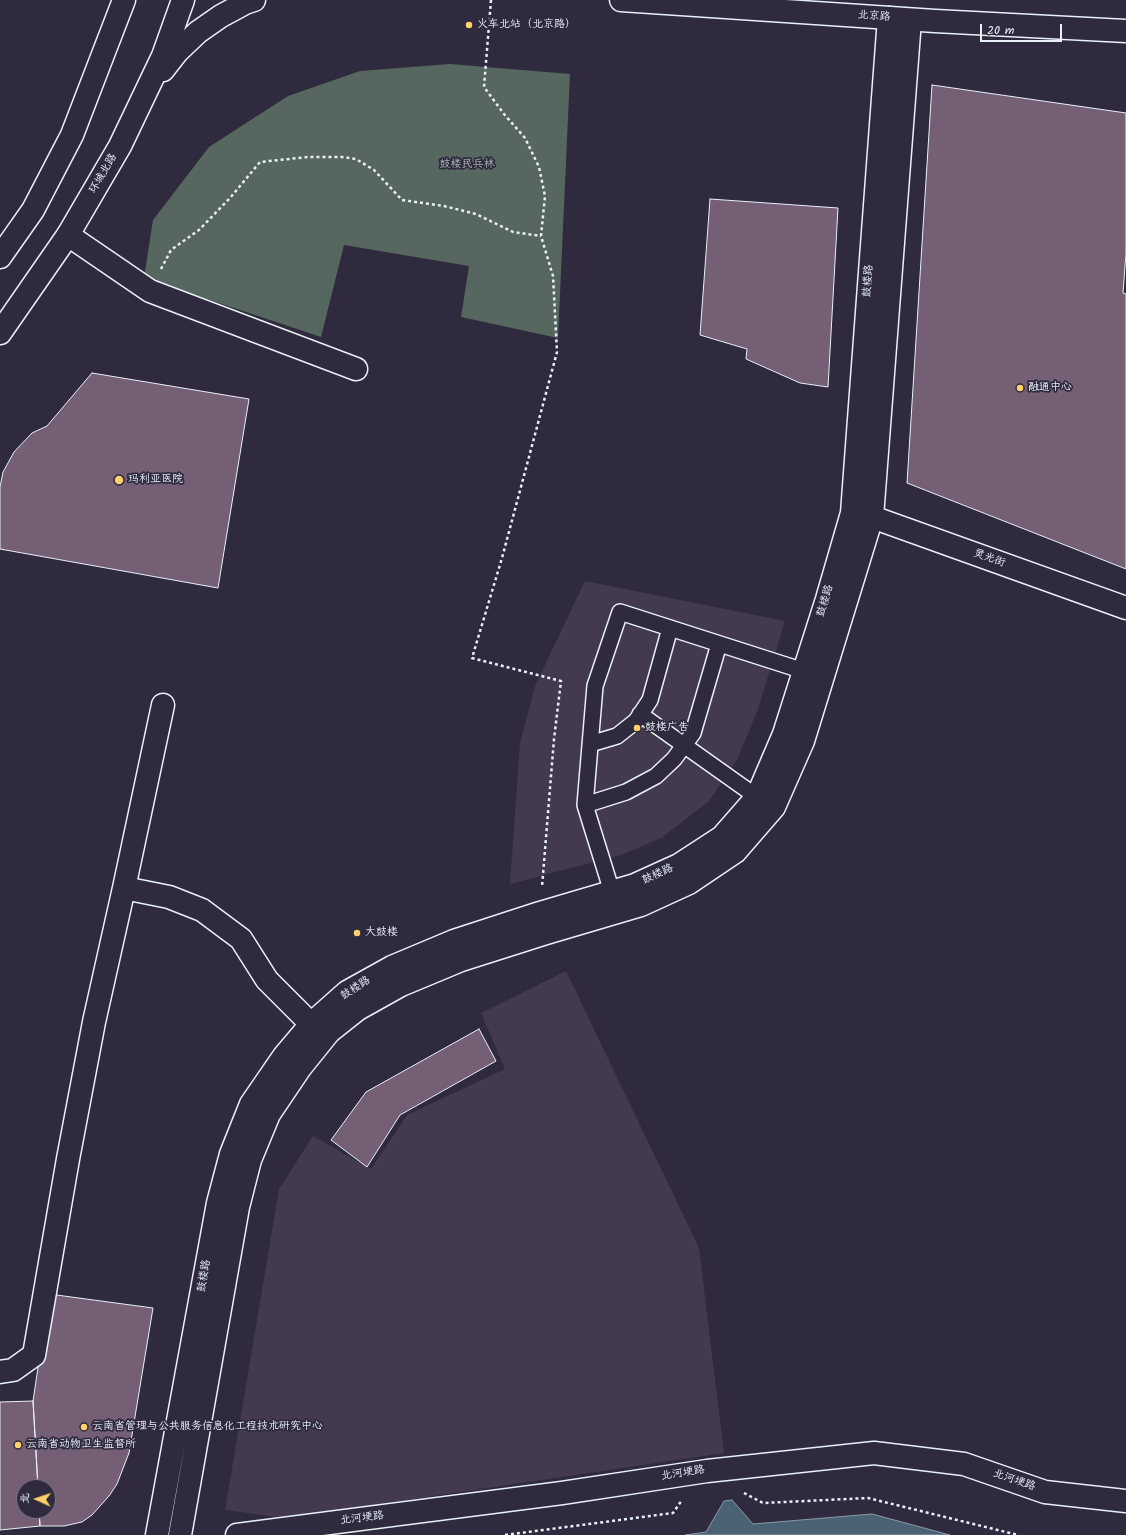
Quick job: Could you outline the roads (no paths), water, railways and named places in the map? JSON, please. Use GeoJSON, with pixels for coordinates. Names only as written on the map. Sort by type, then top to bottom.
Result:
{"type":"FeatureCollection","features":[{"type":"Feature","properties":{"kind":"main road"},"geometry":{"type":"LineString","coordinates":[[104,51],[106,0]]}},
{"type":"Feature","properties":{"kind":"main road"},"geometry":{"type":"LineString","coordinates":[[0,257],[33,210],[68,141],[124,0]]}},
{"type":"Feature","properties":{"kind":"main road","name":"环城北路"},"geometry":{"type":"LineString","coordinates":[[0,333],[68,235],[120,146],[163,56],[183,0]]}},
{"type":"Feature","properties":{"kind":"main road"},"geometry":{"type":"LineString","coordinates":[[140,104],[160,74],[178,52],[198,32],[221,16],[245,3],[254,0]]}},
{"type":"Feature","properties":{"kind":"main road","name":"北京路"},"geometry":{"type":"LineString","coordinates":[[621,0],[900,19],[1126,31]]}},
{"type":"Feature","properties":{"kind":"main road","name":"鼓楼路"},"geometry":{"type":"LineString","coordinates":[[180,1535],[238,1207],[250,1160],[269,1114],[300,1068],[329,1032],[358,1009],[395,988],[461,960],[641,905],[689,883],[735,852],[774,807],[803,741],[862,515],[900,19]]}},
{"type":"Feature","properties":{"kind":"main road"},"geometry":{"type":"LineString","coordinates":[[68,235],[150,291],[356,369]]}},
{"type":"Feature","properties":{"kind":"main road","name":"鼓楼路"},"geometry":{"type":"LineString","coordinates":[[157,1535],[218,1203],[231,1154],[251,1104],[284,1056],[311,1024],[347,992],[392,967],[454,941],[540,913],[635,885],[679,865],[722,836],[757,796],[784,734],[804,671],[862,515]]}},
{"type":"Feature","properties":{"kind":"main road","name":"灵光街"},"geometry":{"type":"LineString","coordinates":[[862,515],[1126,608]]}},
{"type":"Feature","properties":{"kind":"main road"},"geometry":{"type":"LineString","coordinates":[[0,1372],[13,1370],[34,1355],[72,1136],[94,1022],[163,705]]}},
{"type":"Feature","properties":{"kind":"main road"},"geometry":{"type":"LineString","coordinates":[[124,888],[169,897],[202,910],[241,939],[267,980],[311,1024]]}},
{"type":"Feature","properties":{"kind":"main road","name":"北河埂路"},"geometry":{"type":"LineString","coordinates":[[237,1535],[562,1493],[707,1471],[874,1453],[964,1464],[1045,1492],[1126,1501]]}},
{"type":"Feature","properties":{"kind":"lane"},"geometry":{"type":"LineString","coordinates":[[612,892],[585,805],[595,686],[620,612],[804,671]]}},
{"type":"Feature","properties":{"kind":"lane"},"geometry":{"type":"LineString","coordinates":[[590,744],[617,736],[636,721],[650,700],[670,628]]}},
{"type":"Feature","properties":{"kind":"lane"},"geometry":{"type":"LineString","coordinates":[[585,805],[626,792],[656,776],[674,759],[693,733],[719,644]]}},
{"type":"Feature","properties":{"kind":"lane"},"geometry":{"type":"LineString","coordinates":[[640,714],[757,796]]}},
{"type":"Feature","properties":{"kind":"water"},"geometry":{"type":"Polygon","coordinates":[[[732,1500],[753,1524],[872,1514],[950,1535],[685,1535],[706,1532],[724,1501],[732,1500]]]}},
{"type":"Feature","properties":{"kind":"place","name":"火车北站（北京路）"},"geometry":{"type":"Point","coordinates":[469,25]}},
{"type":"Feature","properties":{"kind":"place","name":"融通中心"},"geometry":{"type":"Point","coordinates":[1020,388]}},
{"type":"Feature","properties":{"kind":"place","name":"玛利亚医院"},"geometry":{"type":"Point","coordinates":[119,480]}},
{"type":"Feature","properties":{"kind":"place","name":"鼓楼广告"},"geometry":{"type":"Point","coordinates":[637,728]}},
{"type":"Feature","properties":{"kind":"place","name":"大鼓楼"},"geometry":{"type":"Point","coordinates":[357,933]}},
{"type":"Feature","properties":{"kind":"place","name":"云南省管理与公共服务信息化工程技术研究中心"},"geometry":{"type":"Point","coordinates":[84,1427]}},
{"type":"Feature","properties":{"kind":"place","name":"云南省动物卫生监督所"},"geometry":{"type":"Point","coordinates":[18,1445]}},
{"type":"Feature","properties":{"kind":"park label","name":"鼓楼民兵林"},"geometry":{"type":"Point","coordinates":[467,165]}}]}
